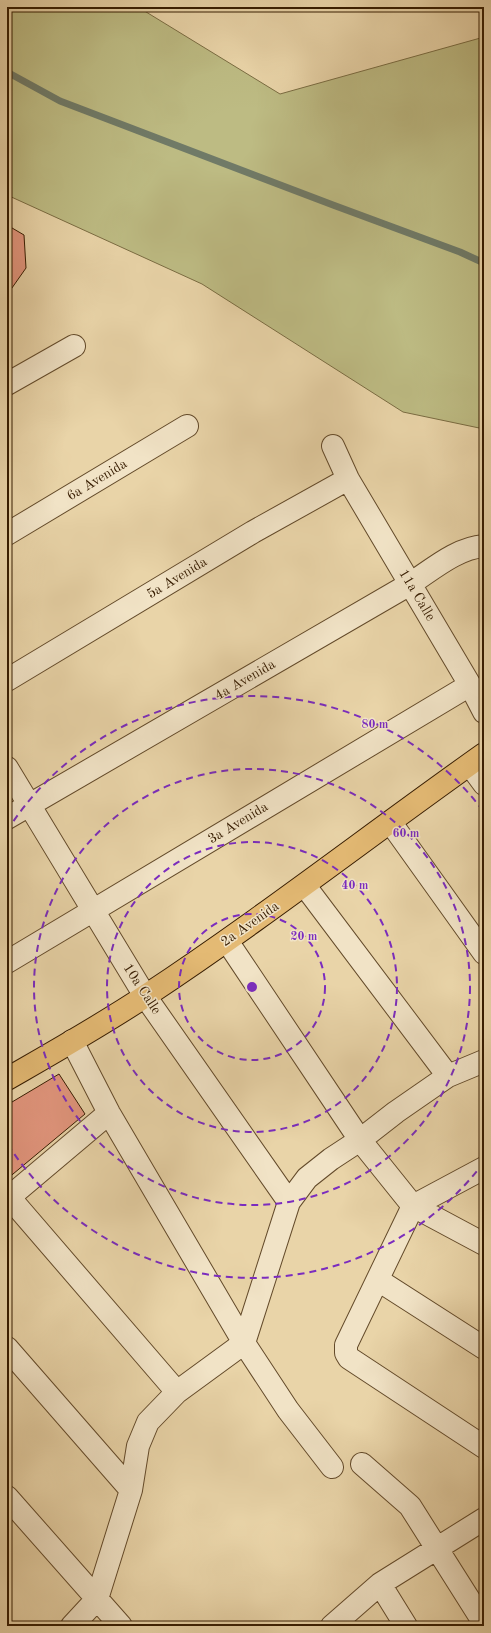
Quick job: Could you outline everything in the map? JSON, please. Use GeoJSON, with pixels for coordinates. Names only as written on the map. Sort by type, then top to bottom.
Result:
{"type":"FeatureCollection","features":[{"type":"Feature","properties":{"kind":"main road","name":"2a Avenida"},"geometry":{"type":"LineString","coordinates":[[7,1079],[146,996],[305,886],[477,760]]}},
{"type":"Feature","properties":{"kind":"street"},"geometry":{"type":"LineString","coordinates":[[7,384],[74,346]]}},
{"type":"Feature","properties":{"kind":"street","name":"6a Avenida"},"geometry":{"type":"LineString","coordinates":[[7,534],[187,426]]}},
{"type":"Feature","properties":{"kind":"street","name":"11a Calle"},"geometry":{"type":"LineString","coordinates":[[333,446],[348,479],[470,685],[484,712]]}},
{"type":"Feature","properties":{"kind":"street","name":"5a Avenida"},"geometry":{"type":"LineString","coordinates":[[7,680],[254,532],[348,479]]}},
{"type":"Feature","properties":{"kind":"street","name":"4a Avenida"},"geometry":{"type":"LineString","coordinates":[[7,818],[410,584],[462,551],[473,547],[484,546]]}},
{"type":"Feature","properties":{"kind":"street","name":"3a Avenida"},"geometry":{"type":"LineString","coordinates":[[7,962],[470,685]]}},
{"type":"Feature","properties":{"kind":"street"},"geometry":{"type":"LineString","coordinates":[[477,760],[484,784]]}},
{"type":"Feature","properties":{"kind":"street","name":"10a Calle"},"geometry":{"type":"LineString","coordinates":[[7,768],[146,996],[289,1202]]}},
{"type":"Feature","properties":{"kind":"street"},"geometry":{"type":"LineString","coordinates":[[391,823],[484,953]]}},
{"type":"Feature","properties":{"kind":"street"},"geometry":{"type":"LineString","coordinates":[[305,886],[448,1076]]}},
{"type":"Feature","properties":{"kind":"street"},"geometry":{"type":"LineString","coordinates":[[227,941],[360,1140],[413,1206],[484,1244]]}},
{"type":"Feature","properties":{"kind":"street"},"geometry":{"type":"LineString","coordinates":[[72,1041],[109,1113],[244,1343],[288,1410],[332,1467]]}},
{"type":"Feature","properties":{"kind":"street"},"geometry":{"type":"LineString","coordinates":[[72,1626],[97,1599],[131,1490],[138,1446],[148,1422],[177,1392],[244,1343],[289,1202],[307,1178],[396,1112],[448,1076],[484,1061]]}},
{"type":"Feature","properties":{"kind":"street"},"geometry":{"type":"LineString","coordinates":[[109,1113],[8,1198],[177,1392]]}},
{"type":"Feature","properties":{"kind":"street"},"geometry":{"type":"LineString","coordinates":[[484,1168],[413,1206],[346,1345],[346,1353],[349,1358],[484,1447]]}},
{"type":"Feature","properties":{"kind":"street"},"geometry":{"type":"LineString","coordinates":[[378,1280],[484,1348]]}},
{"type":"Feature","properties":{"kind":"street"},"geometry":{"type":"LineString","coordinates":[[7,1348],[131,1490]]}},
{"type":"Feature","properties":{"kind":"street"},"geometry":{"type":"LineString","coordinates":[[362,1464],[410,1506],[484,1623]]}},
{"type":"Feature","properties":{"kind":"street"},"geometry":{"type":"LineString","coordinates":[[7,1497],[121,1626]]}},
{"type":"Feature","properties":{"kind":"street"},"geometry":{"type":"LineString","coordinates":[[332,1626],[380,1584],[484,1519]]}},
{"type":"Feature","properties":{"kind":"street"},"geometry":{"type":"LineString","coordinates":[[380,1584],[406,1626]]}},
{"type":"Feature","properties":{"kind":"shaded area"},"geometry":{"type":"Polygon","coordinates":[[[7,7],[138,7],[280,94],[484,37],[484,429],[403,412],[202,284],[7,195],[7,7]]]}},
{"type":"Feature","properties":{"kind":"building"},"geometry":{"type":"Polygon","coordinates":[[[7,225],[24,235],[26,268],[7,295],[7,225]]]}},
{"type":"Feature","properties":{"kind":"building"},"geometry":{"type":"Polygon","coordinates":[[[59,1074],[85,1114],[7,1179],[7,1105],[59,1074]]]}},
{"type":"Feature","properties":{"kind":"waterway"},"geometry":{"type":"LineString","coordinates":[[7,72],[60,101],[460,252],[484,263]]}}]}
